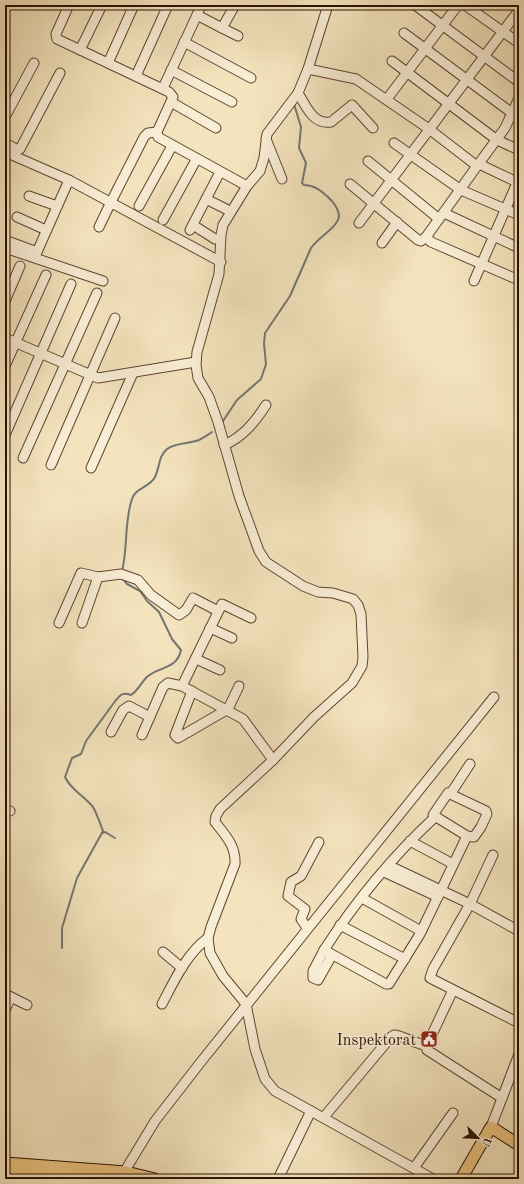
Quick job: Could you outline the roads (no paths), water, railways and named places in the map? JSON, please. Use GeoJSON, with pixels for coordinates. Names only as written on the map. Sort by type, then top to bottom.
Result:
{"type":"FeatureCollection","features":[{"type":"Feature","properties":{"kind":"main road"},"geometry":{"type":"LineString","coordinates":[[461,1179],[491,1127],[519,1145]]}},
{"type":"Feature","properties":{"kind":"main road"},"geometry":{"type":"LineString","coordinates":[[5,1163],[155,1179]]}},
{"type":"Feature","properties":{"kind":"main road"},"geometry":{"type":"LineString","coordinates":[[5,1171],[43,1176],[105,1179]]}},
{"type":"Feature","properties":{"kind":"street"},"geometry":{"type":"LineString","coordinates":[[69,5],[56,36],[57,39],[163,88],[173,97],[157,132],[158,138],[196,160],[247,186]]}},
{"type":"Feature","properties":{"kind":"street"},"geometry":{"type":"LineString","coordinates":[[80,50],[102,5]]}},
{"type":"Feature","properties":{"kind":"street"},"geometry":{"type":"LineString","coordinates":[[108,63],[134,5]]}},
{"type":"Feature","properties":{"kind":"street"},"geometry":{"type":"LineString","coordinates":[[136,76],[168,5]]}},
{"type":"Feature","properties":{"kind":"street"},"geometry":{"type":"LineString","coordinates":[[163,88],[201,5]]}},
{"type":"Feature","properties":{"kind":"street"},"geometry":{"type":"LineString","coordinates":[[222,28],[235,5]]}},
{"type":"Feature","properties":{"kind":"street"},"geometry":{"type":"LineString","coordinates":[[328,5],[308,69],[298,93],[271,127],[266,138],[264,158],[260,171],[247,186],[223,225],[219,274],[196,362],[198,378],[209,397],[249,527],[266,562],[303,586],[318,592],[332,593],[353,599],[358,605],[361,614],[362,666],[352,683],[314,717],[273,760],[220,809],[216,816],[215,822],[232,844],[236,853],[235,864],[208,938],[210,953],[223,976],[246,1004],[252,1040],[265,1079],[275,1091],[433,1179]]}},
{"type":"Feature","properties":{"kind":"street"},"geometry":{"type":"LineString","coordinates":[[415,5],[519,82]]}},
{"type":"Feature","properties":{"kind":"street"},"geometry":{"type":"LineString","coordinates":[[387,99],[458,5]]}},
{"type":"Feature","properties":{"kind":"street"},"geometry":{"type":"LineString","coordinates":[[466,5],[519,43]]}},
{"type":"Feature","properties":{"kind":"street"},"geometry":{"type":"LineString","coordinates":[[359,223],[467,80],[484,55],[503,32],[519,9],[515,5]]}},
{"type":"Feature","properties":{"kind":"street"},"geometry":{"type":"LineString","coordinates":[[196,15],[238,36]]}},
{"type":"Feature","properties":{"kind":"street"},"geometry":{"type":"LineString","coordinates":[[404,33],[514,117]]}},
{"type":"Feature","properties":{"kind":"street"},"geometry":{"type":"LineString","coordinates":[[184,42],[251,78]]}},
{"type":"Feature","properties":{"kind":"street"},"geometry":{"type":"LineString","coordinates":[[392,61],[497,140],[519,150]]}},
{"type":"Feature","properties":{"kind":"street"},"geometry":{"type":"LineString","coordinates":[[5,117],[34,63]]}},
{"type":"Feature","properties":{"kind":"street"},"geometry":{"type":"LineString","coordinates":[[308,69],[356,79],[387,99],[478,165],[518,183],[505,209],[474,281]]}},
{"type":"Feature","properties":{"kind":"street"},"geometry":{"type":"LineString","coordinates":[[171,70],[232,102]]}},
{"type":"Feature","properties":{"kind":"street"},"geometry":{"type":"LineString","coordinates":[[5,143],[18,150],[20,149],[60,73]]}},
{"type":"Feature","properties":{"kind":"street"},"geometry":{"type":"LineString","coordinates":[[298,93],[312,116],[320,121],[331,122],[352,106],[373,128]]}},
{"type":"Feature","properties":{"kind":"street"},"geometry":{"type":"LineString","coordinates":[[350,184],[374,202],[418,240],[422,241],[514,117],[519,98]]}},
{"type":"Feature","properties":{"kind":"street"},"geometry":{"type":"LineString","coordinates":[[171,102],[216,128]]}},
{"type":"Feature","properties":{"kind":"street"},"geometry":{"type":"LineString","coordinates":[[100,227],[144,137],[148,133],[157,132]]}},
{"type":"Feature","properties":{"kind":"street"},"geometry":{"type":"LineString","coordinates":[[266,138],[282,179]]}},
{"type":"Feature","properties":{"kind":"street"},"geometry":{"type":"LineString","coordinates":[[394,143],[461,190],[519,215]]}},
{"type":"Feature","properties":{"kind":"street"},"geometry":{"type":"LineString","coordinates":[[139,206],[172,146]]}},
{"type":"Feature","properties":{"kind":"street"},"geometry":{"type":"LineString","coordinates":[[5,152],[112,200],[221,262]]}},
{"type":"Feature","properties":{"kind":"street"},"geometry":{"type":"LineString","coordinates":[[163,220],[196,160]]}},
{"type":"Feature","properties":{"kind":"street"},"geometry":{"type":"LineString","coordinates":[[368,161],[441,216],[519,248]]}},
{"type":"Feature","properties":{"kind":"street"},"geometry":{"type":"LineString","coordinates":[[215,239],[191,228],[220,172]]}},
{"type":"Feature","properties":{"kind":"street"},"geometry":{"type":"LineString","coordinates":[[35,255],[68,180]]}},
{"type":"Feature","properties":{"kind":"street"},"geometry":{"type":"LineString","coordinates":[[29,196],[57,206]]}},
{"type":"Feature","properties":{"kind":"street"},"geometry":{"type":"LineString","coordinates":[[206,199],[226,209]]}},
{"type":"Feature","properties":{"kind":"street"},"geometry":{"type":"LineString","coordinates":[[17,217],[46,230]]}},
{"type":"Feature","properties":{"kind":"street"},"geometry":{"type":"LineString","coordinates":[[382,243],[397,222]]}},
{"type":"Feature","properties":{"kind":"street"},"geometry":{"type":"LineString","coordinates":[[426,237],[431,242],[514,278]]}},
{"type":"Feature","properties":{"kind":"street"},"geometry":{"type":"LineString","coordinates":[[7,245],[102,281]]}},
{"type":"Feature","properties":{"kind":"street"},"geometry":{"type":"LineString","coordinates":[[5,301],[20,266]]}},
{"type":"Feature","properties":{"kind":"street"},"geometry":{"type":"LineString","coordinates":[[5,366],[46,275]]}},
{"type":"Feature","properties":{"kind":"street"},"geometry":{"type":"LineString","coordinates":[[5,435],[71,284]]}},
{"type":"Feature","properties":{"kind":"street"},"geometry":{"type":"LineString","coordinates":[[23,458],[97,293]]}},
{"type":"Feature","properties":{"kind":"street"},"geometry":{"type":"LineString","coordinates":[[51,465],[115,318]]}},
{"type":"Feature","properties":{"kind":"street"},"geometry":{"type":"LineString","coordinates":[[5,338],[98,378],[196,362]]}},
{"type":"Feature","properties":{"kind":"street"},"geometry":{"type":"LineString","coordinates":[[91,468],[133,373]]}},
{"type":"Feature","properties":{"kind":"street"},"geometry":{"type":"LineString","coordinates":[[224,444],[234,441],[242,434],[266,405]]}},
{"type":"Feature","properties":{"kind":"street"},"geometry":{"type":"LineString","coordinates":[[59,623],[81,573],[98,577],[121,574],[138,580],[151,595],[179,616],[186,610],[193,598],[218,611]]}},
{"type":"Feature","properties":{"kind":"street"},"geometry":{"type":"LineString","coordinates":[[82,623],[98,577]]}},
{"type":"Feature","properties":{"kind":"street"},"geometry":{"type":"LineString","coordinates":[[182,686],[222,604],[251,618]]}},
{"type":"Feature","properties":{"kind":"street"},"geometry":{"type":"LineString","coordinates":[[210,628],[232,638]]}},
{"type":"Feature","properties":{"kind":"street"},"geometry":{"type":"LineString","coordinates":[[196,659],[220,670]]}},
{"type":"Feature","properties":{"kind":"street"},"geometry":{"type":"LineString","coordinates":[[142,735],[166,684],[182,686],[192,690],[243,719],[273,760]]}},
{"type":"Feature","properties":{"kind":"street"},"geometry":{"type":"LineString","coordinates":[[192,690],[175,737],[178,738],[186,735],[228,710],[239,686]]}},
{"type":"Feature","properties":{"kind":"street"},"geometry":{"type":"LineString","coordinates":[[122,1176],[155,1121],[246,1004],[494,697]]}},
{"type":"Feature","properties":{"kind":"street"},"geometry":{"type":"LineString","coordinates":[[111,732],[122,710],[129,706],[150,717]]}},
{"type":"Feature","properties":{"kind":"street"},"geometry":{"type":"LineString","coordinates":[[451,793],[470,764]]}},
{"type":"Feature","properties":{"kind":"street"},"geometry":{"type":"LineString","coordinates":[[451,793],[483,808],[487,814],[474,837],[467,836],[435,817],[434,811],[445,794],[451,793]]}},
{"type":"Feature","properties":{"kind":"street"},"geometry":{"type":"LineString","coordinates":[[332,955],[318,980],[313,978],[313,971],[340,925],[410,841],[435,817]]}},
{"type":"Feature","properties":{"kind":"street"},"geometry":{"type":"LineString","coordinates":[[324,950],[386,984],[393,980],[421,931],[467,836]]}},
{"type":"Feature","properties":{"kind":"street"},"geometry":{"type":"LineString","coordinates":[[410,841],[453,864]]}},
{"type":"Feature","properties":{"kind":"street"},"geometry":{"type":"LineString","coordinates":[[307,928],[301,919],[305,908],[288,896],[292,882],[301,876],[319,842]]}},
{"type":"Feature","properties":{"kind":"street"},"geometry":{"type":"LineString","coordinates":[[493,855],[470,904],[430,975],[430,978],[519,1023]]}},
{"type":"Feature","properties":{"kind":"street"},"geometry":{"type":"LineString","coordinates":[[387,869],[439,894],[470,904],[519,931]]}},
{"type":"Feature","properties":{"kind":"street"},"geometry":{"type":"LineString","coordinates":[[362,898],[421,931]]}},
{"type":"Feature","properties":{"kind":"street"},"geometry":{"type":"LineString","coordinates":[[340,925],[405,959]]}},
{"type":"Feature","properties":{"kind":"street"},"geometry":{"type":"LineString","coordinates":[[162,1004],[182,968],[199,944],[208,938]]}},
{"type":"Feature","properties":{"kind":"street"},"geometry":{"type":"LineString","coordinates":[[163,952],[182,968]]}},
{"type":"Feature","properties":{"kind":"street"},"geometry":{"type":"LineString","coordinates":[[426,1046],[453,990]]}},
{"type":"Feature","properties":{"kind":"street"},"geometry":{"type":"LineString","coordinates":[[5,1010],[8,995],[27,1005]]}},
{"type":"Feature","properties":{"kind":"street"},"geometry":{"type":"LineString","coordinates":[[324,1117],[394,1035],[426,1046],[429,1053],[468,1075],[502,1098]]}},
{"type":"Feature","properties":{"kind":"street"},"geometry":{"type":"LineString","coordinates":[[491,1127],[519,1054]]}},
{"type":"Feature","properties":{"kind":"street"},"geometry":{"type":"LineString","coordinates":[[278,1179],[311,1111]]}},
{"type":"Feature","properties":{"kind":"street"},"geometry":{"type":"LineString","coordinates":[[414,1168],[453,1113]]}},
{"type":"Feature","properties":{"kind":"waterway"},"geometry":{"type":"LineString","coordinates":[[221,424],[237,400],[261,379],[266,364],[264,344],[265,333],[290,296],[311,248],[335,225],[338,220],[339,213],[336,206],[328,197],[317,188],[304,185],[302,183],[306,163],[299,148],[301,127],[294,104]]}},
{"type":"Feature","properties":{"kind":"waterway"},"geometry":{"type":"LineString","coordinates":[[122,571],[128,517],[134,495],[153,480],[157,473],[162,455],[167,449],[174,445],[199,440],[212,432]]}},
{"type":"Feature","properties":{"kind":"waterway"},"geometry":{"type":"LineString","coordinates":[[62,948],[62,928],[77,878],[103,831],[93,807],[71,786],[65,777],[72,758],[81,754],[86,741],[119,696],[123,694],[131,695],[134,693],[148,676],[176,661],[181,650],[172,639],[159,612],[147,601],[140,591],[127,584],[122,578]]}},
{"type":"Feature","properties":{"kind":"waterway"},"geometry":{"type":"LineString","coordinates":[[102,833],[105,832],[115,838]]}},
{"type":"Feature","properties":{"kind":"place","name":"Inspektorat"},"geometry":{"type":"Point","coordinates":[429,1039]}}]}
